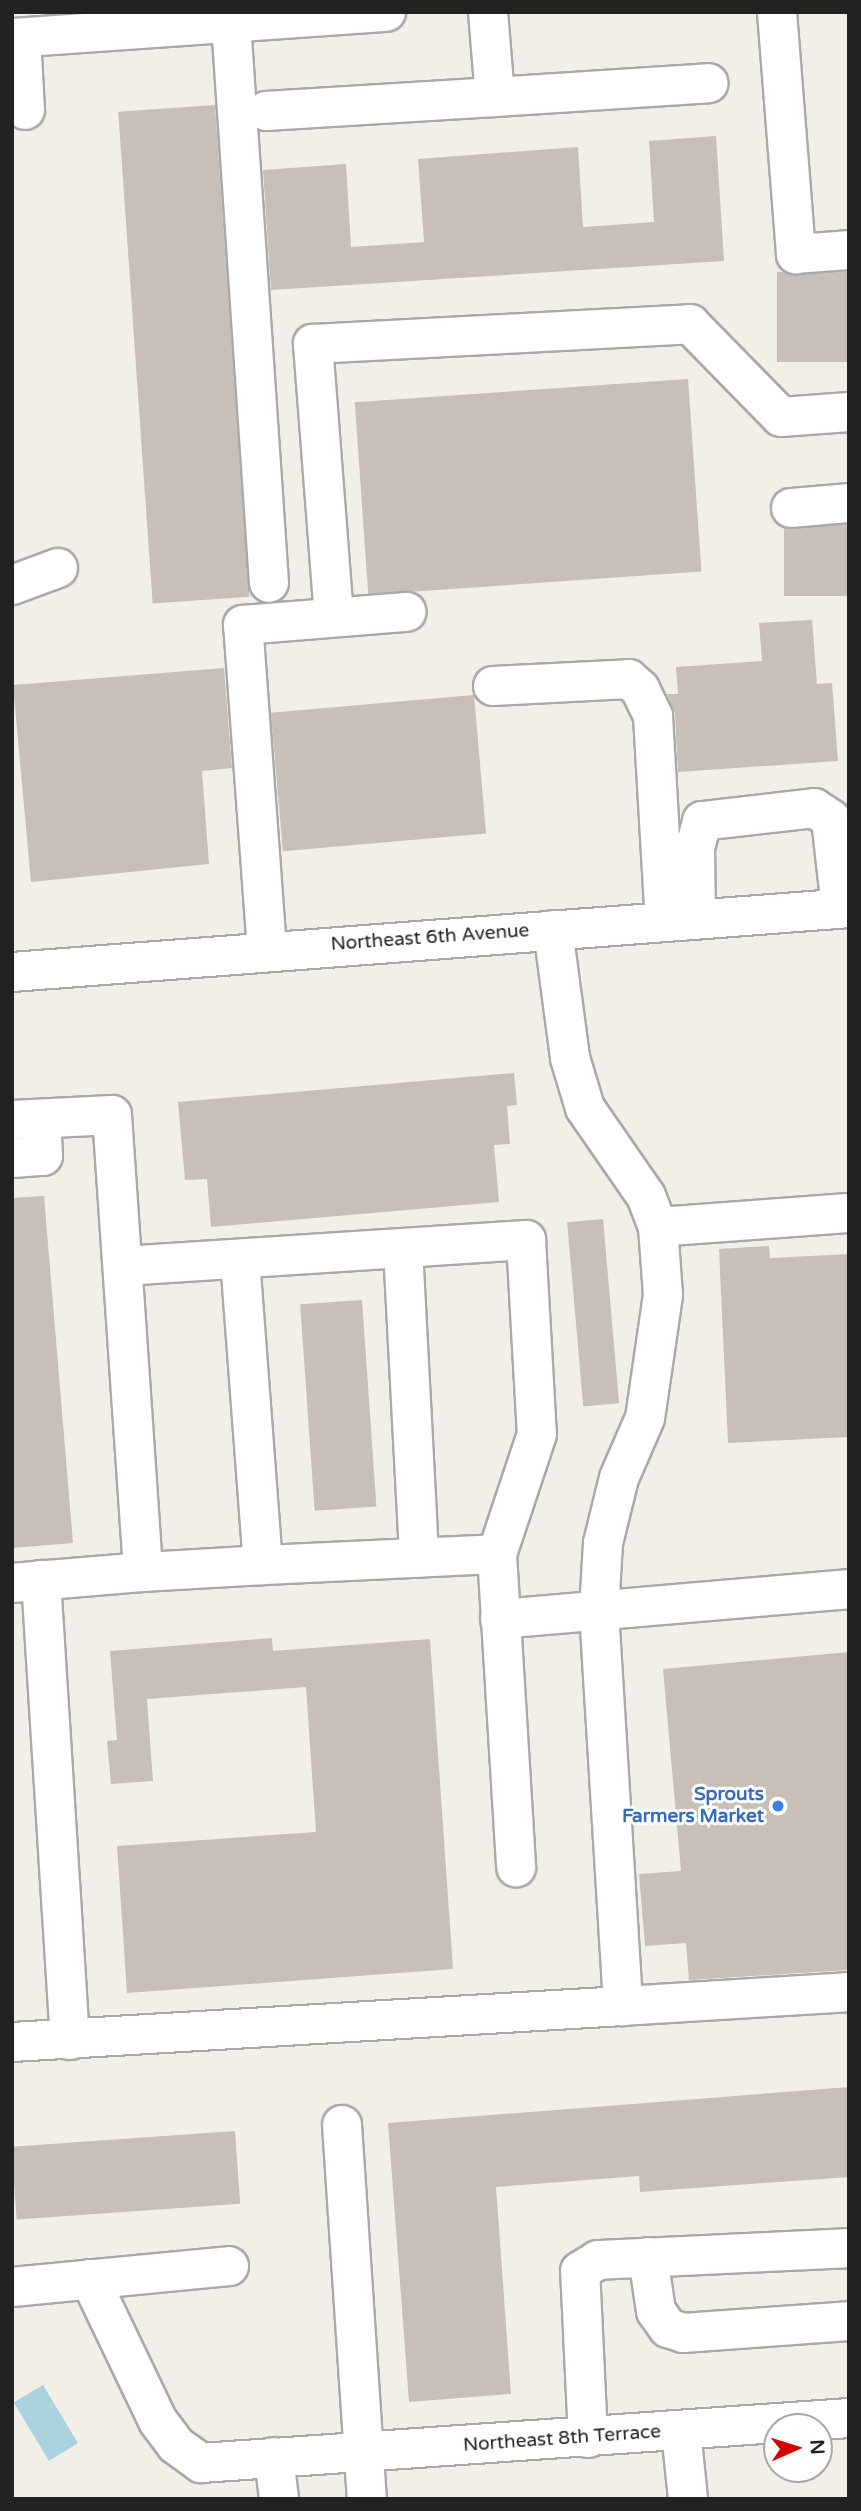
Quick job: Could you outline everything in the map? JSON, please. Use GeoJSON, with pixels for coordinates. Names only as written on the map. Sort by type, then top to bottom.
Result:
{"type":"FeatureCollection","features":[{"type":"Feature","properties":{"kind":"street"},"geometry":{"type":"LineString","coordinates":[[25,110],[16,38],[386,12]]}},
{"type":"Feature","properties":{"kind":"street"},"geometry":{"type":"LineString","coordinates":[[488,12],[495,97]]}},
{"type":"Feature","properties":{"kind":"street"},"geometry":{"type":"LineString","coordinates":[[777,12],[796,254],[849,250]]}},
{"type":"Feature","properties":{"kind":"street"},"geometry":{"type":"LineString","coordinates":[[231,23],[270,583]]}},
{"type":"Feature","properties":{"kind":"street"},"geometry":{"type":"LineString","coordinates":[[266,111],[709,83]]}},
{"type":"Feature","properties":{"kind":"street"},"geometry":{"type":"LineString","coordinates":[[334,618],[313,344],[690,324],[781,417],[849,412]]}},
{"type":"Feature","properties":{"kind":"street"},"geometry":{"type":"LineString","coordinates":[[791,508],[849,503]]}},
{"type":"Feature","properties":{"kind":"street"},"geometry":{"type":"LineString","coordinates":[[12,585],[58,568]]}},
{"type":"Feature","properties":{"kind":"street"},"geometry":{"type":"LineString","coordinates":[[267,950],[243,625],[406,612]]}},
{"type":"Feature","properties":{"kind":"street"},"geometry":{"type":"LineString","coordinates":[[493,686],[629,679],[640,689],[653,716],[680,920]]}},
{"type":"Feature","properties":{"kind":"street"},"geometry":{"type":"LineString","coordinates":[[680,920],[702,821],[801,809],[824,811],[831,819],[845,908]]}},
{"type":"Feature","properties":{"kind":"street","name":"Northeast 6th Avenue"},"geometry":{"type":"LineString","coordinates":[[12,972],[267,950],[845,908]]}},
{"type":"Feature","properties":{"kind":"street"},"geometry":{"type":"LineString","coordinates":[[553,930],[570,1058],[586,1108],[646,1196],[658,1227],[663,1296],[645,1418],[612,1503],[599,1611],[623,2006]]}},
{"type":"Feature","properties":{"kind":"street"},"geometry":{"type":"LineString","coordinates":[[12,1158],[43,1156],[27,1119],[112,1115],[143,1572]]}},
{"type":"Feature","properties":{"kind":"street"},"geometry":{"type":"LineString","coordinates":[[658,1227],[849,1213]]}},
{"type":"Feature","properties":{"kind":"street"},"geometry":{"type":"LineString","coordinates":[[123,1266],[526,1241],[537,1434],[497,1554],[516,1867]]}},
{"type":"Feature","properties":{"kind":"street"},"geometry":{"type":"LineString","coordinates":[[403,1249],[419,1558]]}},
{"type":"Feature","properties":{"kind":"street"},"geometry":{"type":"LineString","coordinates":[[240,1259],[263,1565]]}},
{"type":"Feature","properties":{"kind":"street"},"geometry":{"type":"LineString","coordinates":[[70,2040],[27,1581],[263,1565],[497,1554]]}},
{"type":"Feature","properties":{"kind":"street"},"geometry":{"type":"LineString","coordinates":[[500,1619],[849,1589]]}},
{"type":"Feature","properties":{"kind":"street"},"geometry":{"type":"LineString","coordinates":[[12,2042],[849,1992]]}},
{"type":"Feature","properties":{"kind":"street"},"geometry":{"type":"LineString","coordinates":[[342,2126],[367,2499]]}},
{"type":"Feature","properties":{"kind":"street"},"geometry":{"type":"LineString","coordinates":[[588,2438],[580,2271],[598,2260],[849,2248]]}},
{"type":"Feature","properties":{"kind":"street"},"geometry":{"type":"LineString","coordinates":[[648,2258],[656,2311],[667,2328],[683,2333],[849,2321]]}},
{"type":"Feature","properties":{"kind":"street"},"geometry":{"type":"LineString","coordinates":[[12,2287],[229,2266]]}},
{"type":"Feature","properties":{"kind":"street","name":"Northeast 8th Terrace"},"geometry":{"type":"LineString","coordinates":[[90,2279],[158,2421],[176,2445],[201,2463],[849,2418]]}},
{"type":"Feature","properties":{"kind":"street"},"geometry":{"type":"LineString","coordinates":[[681,2431],[688,2499]]}},
{"type":"Feature","properties":{"kind":"street"},"geometry":{"type":"LineString","coordinates":[[274,2457],[279,2499]]}},
{"type":"Feature","properties":{"kind":"water"},"geometry":{"type":"Polygon","coordinates":[[[43,2385],[78,2443],[49,2461],[14,2403],[43,2385]]]}},
{"type":"Feature","properties":{"kind":"building"},"geometry":{"type":"Polygon","coordinates":[[[215,105],[249,597],[153,604],[118,112],[215,105]]]}},
{"type":"Feature","properties":{"kind":"building"},"geometry":{"type":"Polygon","coordinates":[[[716,136],[724,261],[271,290],[263,170],[346,164],[351,247],[424,242],[418,159],[578,147],[583,227],[654,222],[649,141],[716,136]]]}},
{"type":"Feature","properties":{"kind":"building"},"geometry":{"type":"Polygon","coordinates":[[[777,272],[849,272],[849,362],[777,362],[777,272]]]}},
{"type":"Feature","properties":{"kind":"building"},"geometry":{"type":"Polygon","coordinates":[[[688,379],[701,572],[368,595],[355,402],[688,379]]]}},
{"type":"Feature","properties":{"kind":"building"},"geometry":{"type":"Polygon","coordinates":[[[784,525],[849,525],[849,596],[784,596],[784,525]]]}},
{"type":"Feature","properties":{"kind":"building"},"geometry":{"type":"Polygon","coordinates":[[[812,620],[817,684],[832,683],[838,761],[678,772],[675,714],[667,694],[678,694],[676,667],[762,661],[759,623],[812,620]]]}},
{"type":"Feature","properties":{"kind":"building"},"geometry":{"type":"Polygon","coordinates":[[[224,668],[232,768],[202,771],[209,864],[31,882],[13,685],[224,668]]]}},
{"type":"Feature","properties":{"kind":"building"},"geometry":{"type":"Polygon","coordinates":[[[474,695],[486,833],[283,851],[271,713],[474,695]]]}},
{"type":"Feature","properties":{"kind":"building"},"geometry":{"type":"Polygon","coordinates":[[[514,1073],[517,1105],[507,1106],[510,1144],[494,1145],[499,1202],[211,1227],[207,1179],[185,1180],[178,1102],[514,1073]]]}},
{"type":"Feature","properties":{"kind":"building"},"geometry":{"type":"Polygon","coordinates":[[[44,1196],[73,1543],[12,1548],[12,1198],[44,1196]]]}},
{"type":"Feature","properties":{"kind":"building"},"geometry":{"type":"Polygon","coordinates":[[[603,1219],[619,1403],[583,1406],[567,1222],[603,1219]]]}},
{"type":"Feature","properties":{"kind":"building"},"geometry":{"type":"Polygon","coordinates":[[[769,1246],[770,1258],[849,1254],[849,1437],[728,1443],[719,1249],[769,1246]]]}},
{"type":"Feature","properties":{"kind":"building"},"geometry":{"type":"Polygon","coordinates":[[[362,1300],[376,1506],[315,1511],[300,1304],[362,1300]]]}},
{"type":"Feature","properties":{"kind":"building"},"geometry":{"type":"Polygon","coordinates":[[[272,1638],[273,1651],[430,1639],[453,1969],[127,1993],[117,1846],[316,1832],[306,1687],[147,1699],[153,1781],[111,1784],[107,1741],[117,1740],[110,1651],[272,1638]]]}},
{"type":"Feature","properties":{"kind":"building"},"geometry":{"type":"Polygon","coordinates":[[[849,1652],[849,1970],[689,1980],[686,1943],[645,1946],[639,1874],[681,1871],[663,1669],[849,1652]]]}},
{"type":"Feature","properties":{"kind":"building"},"geometry":{"type":"Polygon","coordinates":[[[849,2087],[849,2177],[640,2192],[639,2176],[496,2187],[511,2394],[409,2402],[388,2123],[849,2087]]]}},
{"type":"Feature","properties":{"kind":"building"},"geometry":{"type":"Polygon","coordinates":[[[235,2131],[240,2204],[17,2219],[12,2147],[235,2131]]]}},
{"type":"Feature","properties":{"kind":"place","name":"Sprouts Farmers Market"},"geometry":{"type":"Point","coordinates":[778,1806]}}]}
